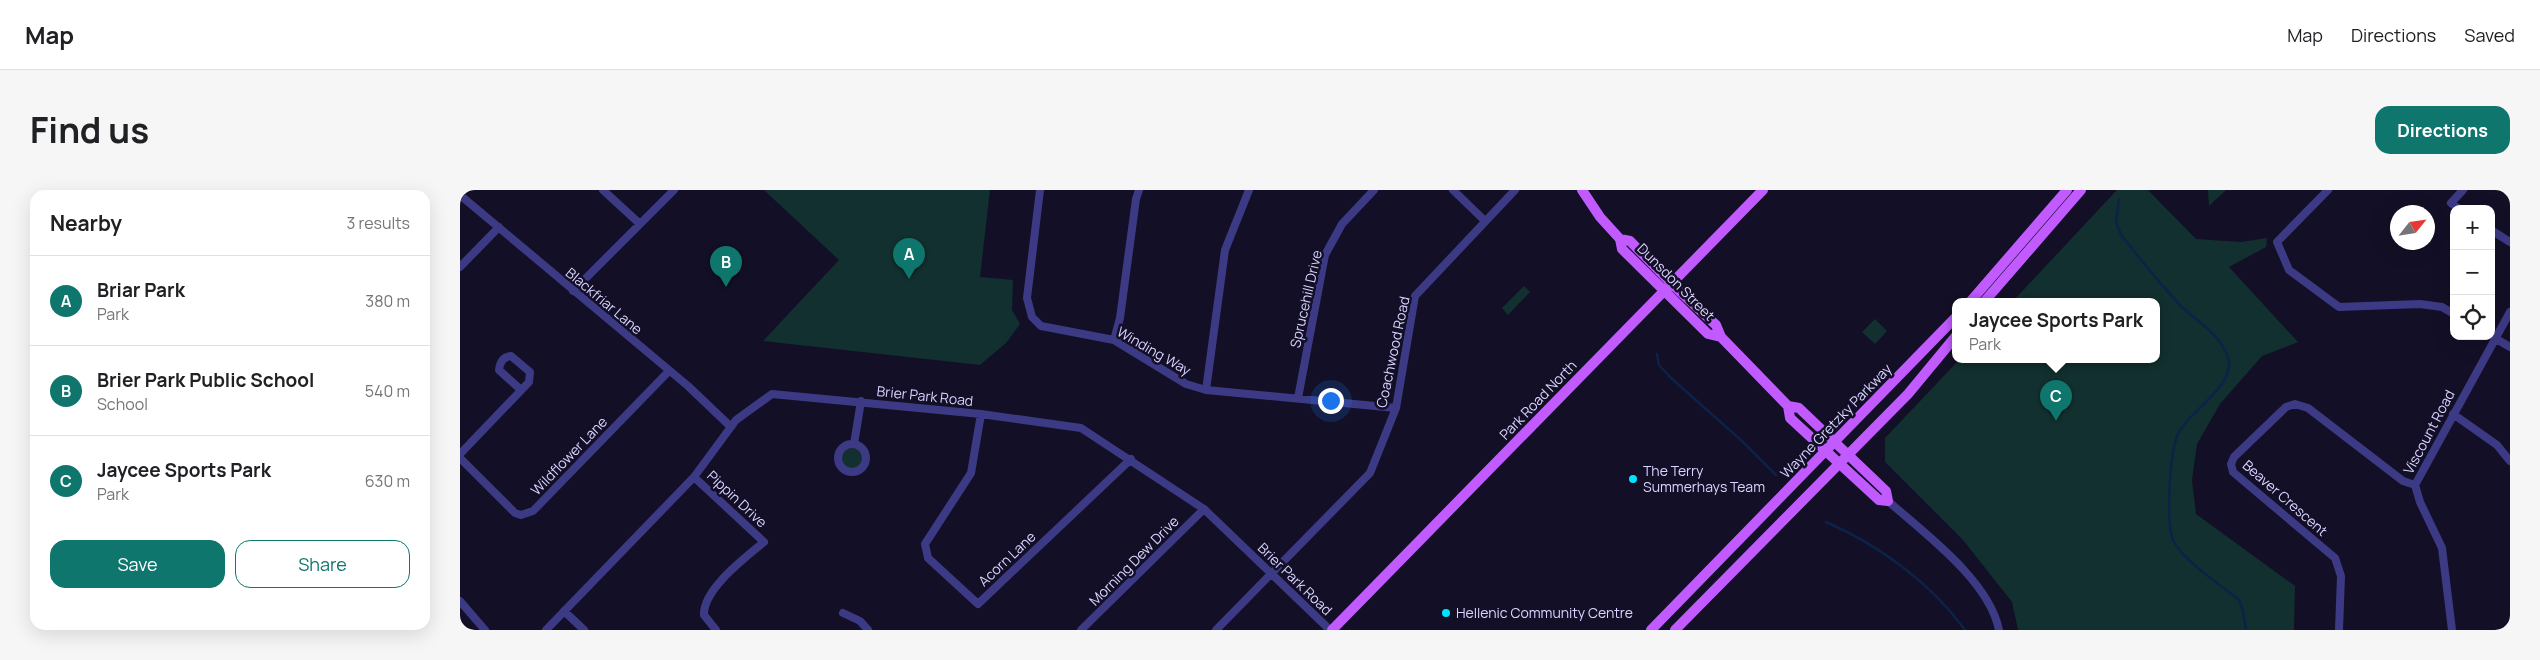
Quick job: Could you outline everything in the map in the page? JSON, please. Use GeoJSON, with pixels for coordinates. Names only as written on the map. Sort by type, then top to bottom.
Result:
{"type":"FeatureCollection","features":[{"type":"Feature","properties":{"kind":"main road","name":"Dunsdon Street"},"geometry":{"type":"LineString","coordinates":[[1582,190],[1600,217],[1620,239],[1622,248],[1708,334],[1721,337]]}},
{"type":"Feature","properties":{"kind":"main road","name":"Park Road North"},"geometry":{"type":"LineString","coordinates":[[1331,630],[1763,190]]}},
{"type":"Feature","properties":{"kind":"main road"},"geometry":{"type":"LineString","coordinates":[[1973,298],[2067,190]]}},
{"type":"Feature","properties":{"kind":"main road"},"geometry":{"type":"LineString","coordinates":[[1987,298],[2080,190]]}},
{"type":"Feature","properties":{"kind":"main road","name":"Dunsdon Street"},"geometry":{"type":"LineString","coordinates":[[1620,239],[1630,241],[1716,325],[1721,337],[1788,406],[1790,418],[1879,500],[1888,501],[1886,492],[1848,454],[1799,408],[1788,406]]}},
{"type":"Feature","properties":{"kind":"main road","name":"Wayne Gretzky Parkway"},"geometry":{"type":"LineString","coordinates":[[1651,630],[1952,321]]}},
{"type":"Feature","properties":{"kind":"main road"},"geometry":{"type":"LineString","coordinates":[[1674,630],[1908,394],[1952,341]]}},
{"type":"Feature","properties":{"kind":"street"},"geometry":{"type":"LineString","coordinates":[[603,190],[640,224]]}},
{"type":"Feature","properties":{"kind":"street"},"geometry":{"type":"LineString","coordinates":[[573,291],[674,190]]}},
{"type":"Feature","properties":{"kind":"street","name":"Winding Way"},"geometry":{"type":"LineString","coordinates":[[1040,190],[1027,292],[1032,318],[1037,323],[1048,328],[1082,332],[1114,340],[1186,384],[1206,390],[1396,408]]}},
{"type":"Feature","properties":{"kind":"street"},"geometry":{"type":"LineString","coordinates":[[1114,340],[1120,318],[1136,199],[1139,190]]}},
{"type":"Feature","properties":{"kind":"street"},"geometry":{"type":"LineString","coordinates":[[1206,390],[1225,250],[1248,190]]}},
{"type":"Feature","properties":{"kind":"street","name":"Sprucehill Drive"},"geometry":{"type":"LineString","coordinates":[[1298,398],[1325,256],[1342,224],[1374,190]]}},
{"type":"Feature","properties":{"kind":"street"},"geometry":{"type":"LineString","coordinates":[[1453,190],[1484,220]]}},
{"type":"Feature","properties":{"kind":"street","name":"Coachwood Road"},"geometry":{"type":"LineString","coordinates":[[1272,574],[1370,473],[1396,408],[1415,296],[1484,220],[1515,190]]}},
{"type":"Feature","properties":{"kind":"street"},"geometry":{"type":"LineString","coordinates":[[2328,190],[2277,242],[2288,270],[2339,307],[2420,304],[2442,307],[2450,312]]}},
{"type":"Feature","properties":{"kind":"street"},"geometry":{"type":"LineString","coordinates":[[2454,205],[2451,203],[2463,190]]}},
{"type":"Feature","properties":{"kind":"street","name":"Blackfriar Lane"},"geometry":{"type":"LineString","coordinates":[[460,194],[731,426]]}},
{"type":"Feature","properties":{"kind":"street"},"geometry":{"type":"LineString","coordinates":[[460,267],[499,227]]}},
{"type":"Feature","properties":{"kind":"street"},"geometry":{"type":"LineString","coordinates":[[2495,233],[2510,242]]}},
{"type":"Feature","properties":{"kind":"street","name":"Viscount Road"},"geometry":{"type":"LineString","coordinates":[[2495,334],[2510,312]]}},
{"type":"Feature","properties":{"kind":"street"},"geometry":{"type":"LineString","coordinates":[[2495,338],[2510,347]]}},
{"type":"Feature","properties":{"kind":"street","name":"Viscount Road"},"geometry":{"type":"LineString","coordinates":[[2452,630],[2442,548],[2420,502],[2415,485],[2491,340]]}},
{"type":"Feature","properties":{"kind":"street"},"geometry":{"type":"LineString","coordinates":[[460,454],[529,382],[530,372],[511,356],[506,356],[500,364],[499,370],[521,390]]}},
{"type":"Feature","properties":{"kind":"street","name":"Wildflower Lane"},"geometry":{"type":"LineString","coordinates":[[460,458],[515,513],[527,514],[533,511],[669,371]]}},
{"type":"Feature","properties":{"kind":"street","name":"Brier Park Road"},"geometry":{"type":"LineString","coordinates":[[546,630],[694,477],[731,426],[759,402],[772,394],[982,414],[1081,428],[1131,459],[1204,509],[1331,630]]}},
{"type":"Feature","properties":{"kind":"street"},"geometry":{"type":"LineString","coordinates":[[854,444],[861,401]]}},
{"type":"Feature","properties":{"kind":"street","name":"Beaver Crescent"},"geometry":{"type":"LineString","coordinates":[[2339,630],[2341,576],[2335,558],[2233,472],[2231,464],[2234,457],[2286,407],[2295,404],[2308,408],[2403,481],[2415,485]]}},
{"type":"Feature","properties":{"kind":"street","name":"Acorn Lane"},"geometry":{"type":"LineString","coordinates":[[982,414],[971,473],[925,544],[928,558],[978,604],[1131,459]]}},
{"type":"Feature","properties":{"kind":"street"},"geometry":{"type":"LineString","coordinates":[[2453,414],[2497,445],[2510,461]]}},
{"type":"Feature","properties":{"kind":"street","name":"Pippin Drive"},"geometry":{"type":"LineString","coordinates":[[694,477],[764,542],[714,588],[707,600],[704,615],[716,630]]}},
{"type":"Feature","properties":{"kind":"street","name":"Dunsdon Street"},"geometry":{"type":"LineString","coordinates":[[1888,501],[1969,576],[1986,599],[1999,630]]}},
{"type":"Feature","properties":{"kind":"street","name":"Morning Dew Drive"},"geometry":{"type":"LineString","coordinates":[[1081,630],[1204,509]]}},
{"type":"Feature","properties":{"kind":"street"},"geometry":{"type":"LineString","coordinates":[[1216,630],[1272,574]]}},
{"type":"Feature","properties":{"kind":"street"},"geometry":{"type":"LineString","coordinates":[[460,601],[485,630]]}},
{"type":"Feature","properties":{"kind":"street"},"geometry":{"type":"LineString","coordinates":[[564,611],[584,630]]}},
{"type":"Feature","properties":{"kind":"street"},"geometry":{"type":"LineString","coordinates":[[843,613],[860,621],[868,630]]}},
{"type":"Feature","properties":{"kind":"green space"},"geometry":{"type":"Polygon","coordinates":[[[764,190],[990,190],[980,277],[1013,280],[1012,310],[1020,324],[1006,343],[980,365],[763,341],[839,260],[764,190]]]}},
{"type":"Feature","properties":{"kind":"green space"},"geometry":{"type":"Polygon","coordinates":[[[2117,190],[2148,190],[2196,239],[2241,242],[2267,238],[2266,247],[2229,267],[2298,342],[2262,356],[2220,404],[2197,444],[2192,480],[2196,514],[2295,586],[2294,630],[2018,630],[2012,602],[1963,540],[1885,462],[1885,438],[1956,363],[2160,363],[2160,298],[2016,298],[2117,190]]]}},
{"type":"Feature","properties":{"kind":"green space"},"geometry":{"type":"Polygon","coordinates":[[[2208,190],[2226,190],[2209,206],[2208,190]]]}},
{"type":"Feature","properties":{"kind":"green space"},"geometry":{"type":"Polygon","coordinates":[[[1524,286],[1530,292],[1508,315],[1502,308],[1524,286]]]}},
{"type":"Feature","properties":{"kind":"green space"},"geometry":{"type":"Polygon","coordinates":[[[1875,319],[1887,331],[1875,344],[1862,332],[1875,319]]]}},
{"type":"Feature","properties":{"kind":"green space"},"geometry":{"type":"Polygon","coordinates":[[[852,448],[860,451],[863,459],[860,467],[852,470],[844,467],[841,459],[844,451],[852,448]]]}},
{"type":"Feature","properties":{"kind":"waterway"},"geometry":{"type":"LineString","coordinates":[[2119,199],[2116,222],[2121,235],[2172,297],[2214,335],[2225,349],[2228,357],[2229,368],[2219,388],[2191,416],[2178,434],[2173,456],[2169,505],[2171,533],[2174,542],[2187,558],[2239,600],[2243,610],[2246,630]]}},
{"type":"Feature","properties":{"kind":"waterway"},"geometry":{"type":"LineString","coordinates":[[1657,354],[1659,365],[1671,378],[1742,441],[1776,475]]}},
{"type":"Feature","properties":{"kind":"waterway"},"geometry":{"type":"LineString","coordinates":[[1826,522],[1865,542],[1903,567],[1936,597],[1965,630]]}},
{"type":"Feature","properties":{"kind":"place","name":"Briar Park"},"geometry":{"type":"Point","coordinates":[909,279]}},
{"type":"Feature","properties":{"kind":"place","name":"Brier Park Public School"},"geometry":{"type":"Point","coordinates":[726,287]}},
{"type":"Feature","properties":{"kind":"place","name":"Jaycee Sports Park"},"geometry":{"type":"Point","coordinates":[2056,421]}},
{"type":"Feature","properties":{"kind":"place","name":"The Terry Summerhays Team"},"geometry":{"type":"Point","coordinates":[1633,479]}},
{"type":"Feature","properties":{"kind":"place","name":"Hellenic Community Centre"},"geometry":{"type":"Point","coordinates":[1446,613]}}]}
